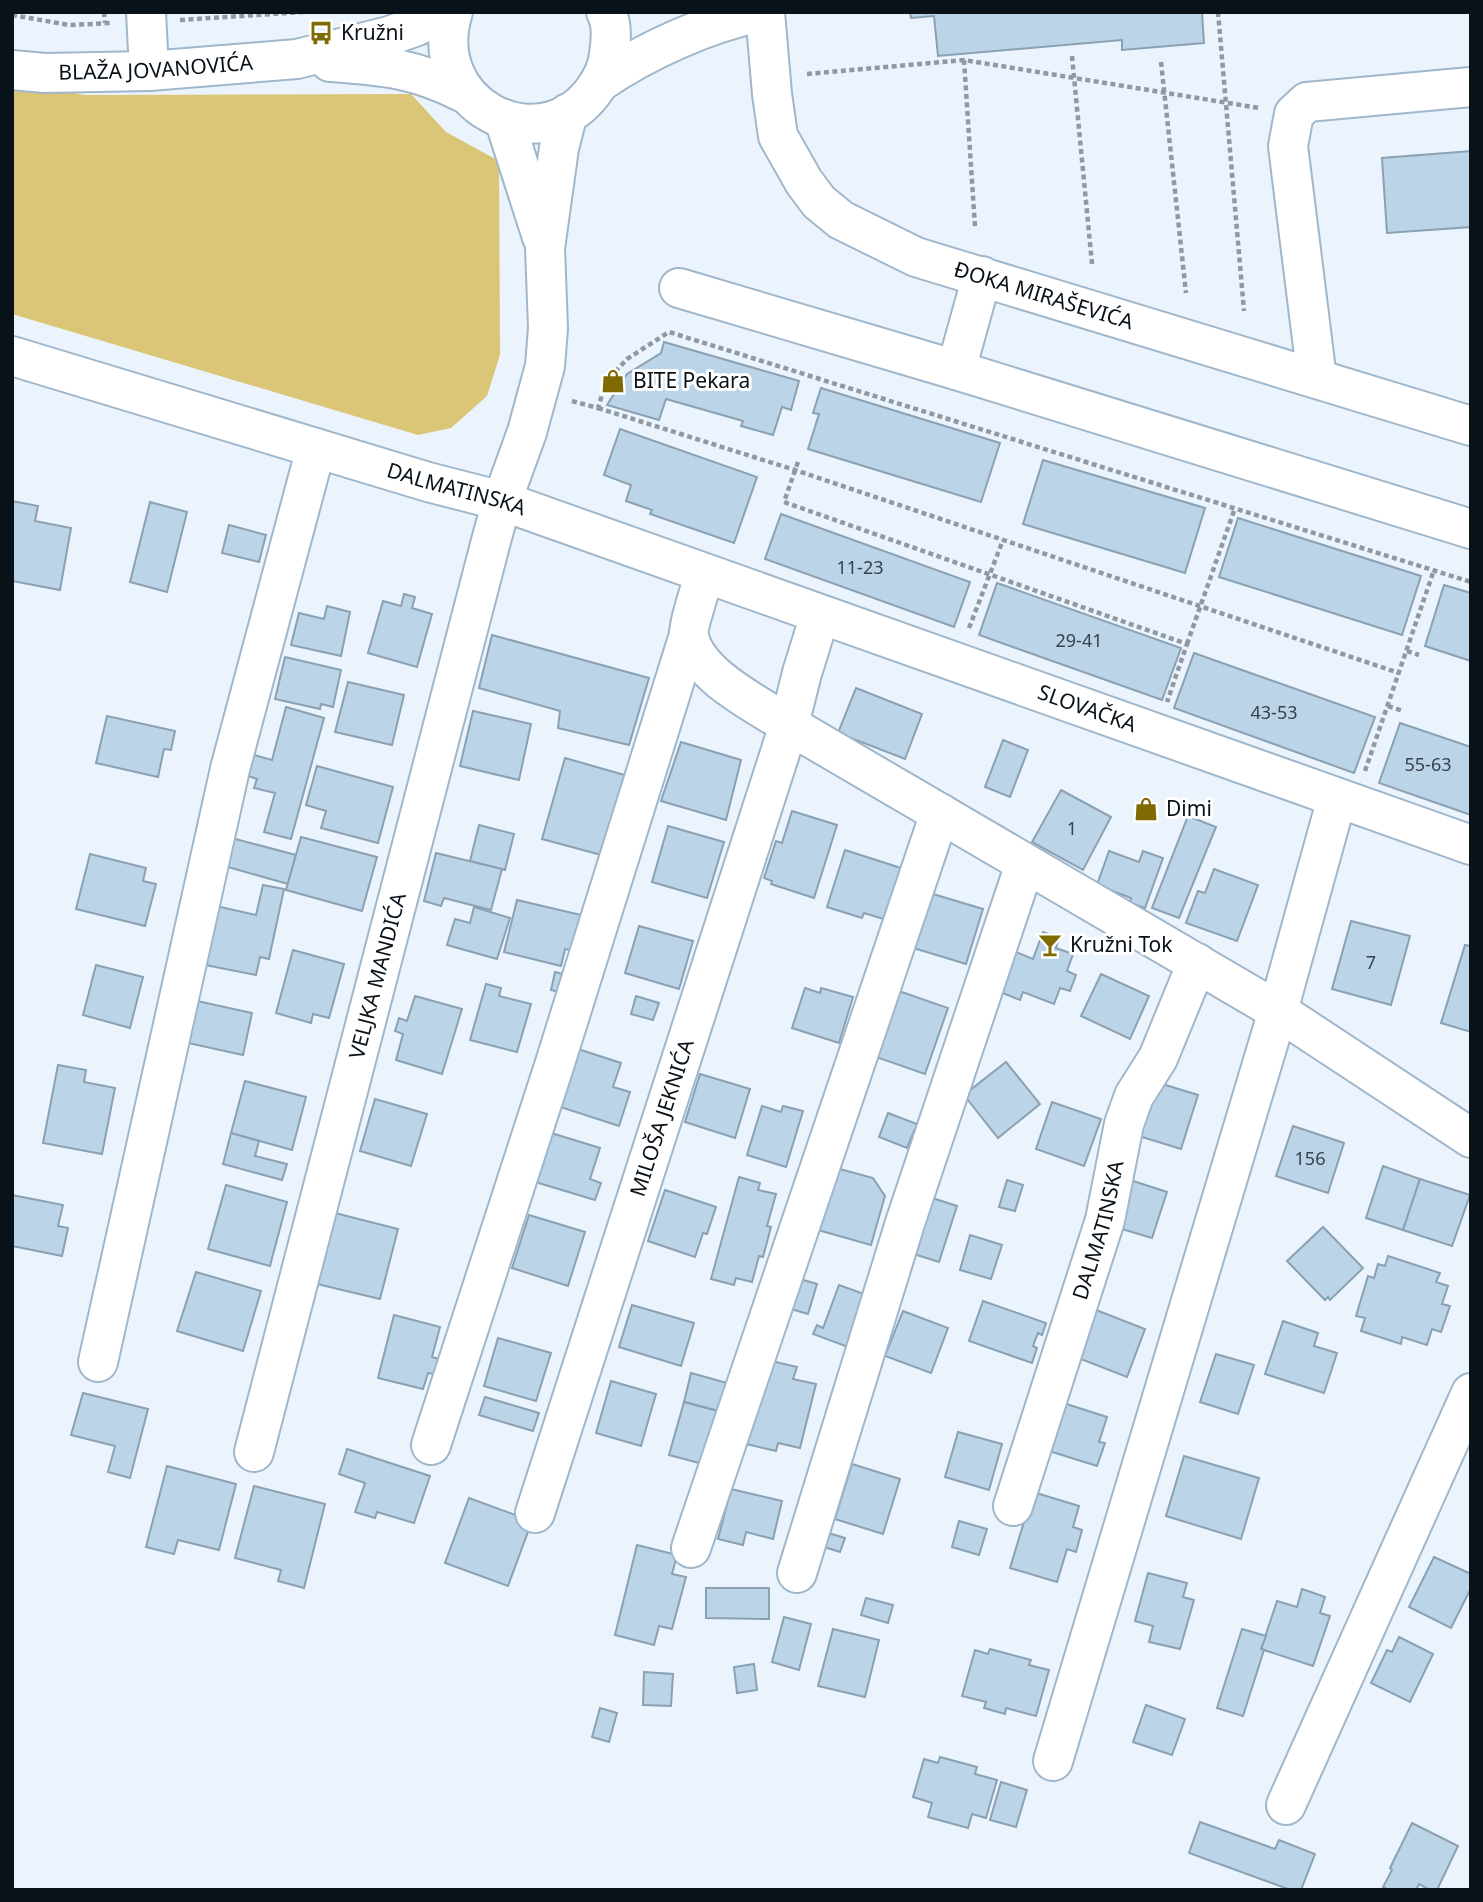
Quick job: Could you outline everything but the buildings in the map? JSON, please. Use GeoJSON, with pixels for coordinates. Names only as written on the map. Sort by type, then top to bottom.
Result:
{"type":"FeatureCollection","features":[{"type":"Feature","properties":{"kind":"street"},"geometry":{"type":"LineString","coordinates":[[146,12],[149,71]]}},
{"type":"Feature","properties":{"kind":"street","name":"BLAŽA JOVANOVIĆA"},"geometry":{"type":"LineString","coordinates":[[297,59],[389,36],[444,12]]}},
{"type":"Feature","properties":{"kind":"street"},"geometry":{"type":"LineString","coordinates":[[453,12],[448,27],[447,48],[451,67],[464,93]]}},
{"type":"Feature","properties":{"kind":"street"},"geometry":{"type":"LineString","coordinates":[[545,248],[504,119],[525,123],[547,121],[568,113],[586,100],[600,82],[608,62],[611,39],[606,12]]}},
{"type":"Feature","properties":{"kind":"street"},"geometry":{"type":"LineString","coordinates":[[681,12],[755,14]]}},
{"type":"Feature","properties":{"kind":"street"},"geometry":{"type":"LineString","coordinates":[[600,82],[626,64],[654,50],[755,14]]}},
{"type":"Feature","properties":{"kind":"street","name":"ĐOKA MIRAŠEVIĆA"},"geometry":{"type":"LineString","coordinates":[[755,14],[778,136],[804,182],[819,202],[841,220],[916,257],[1471,426]]}},
{"type":"Feature","properties":{"kind":"street","name":"BLAŽA JOVANOVIĆA"},"geometry":{"type":"LineString","coordinates":[[12,70],[45,73],[149,71],[297,59],[391,66],[432,77],[464,93],[482,109],[504,119]]}},
{"type":"Feature","properties":{"kind":"street"},"geometry":{"type":"LineString","coordinates":[[1317,379],[1288,146],[1294,114],[1307,102],[1471,88]]}},
{"type":"Feature","properties":{"kind":"street"},"geometry":{"type":"LineString","coordinates":[[545,248],[559,148],[568,113]]}},
{"type":"Feature","properties":{"kind":"street","name":"VELJKA MANDIĆA"},"geometry":{"type":"LineString","coordinates":[[254,1452],[502,501],[527,432],[547,356],[545,248]]}},
{"type":"Feature","properties":{"kind":"street"},"geometry":{"type":"LineString","coordinates":[[956,370],[982,276]]}},
{"type":"Feature","properties":{"kind":"street"},"geometry":{"type":"LineString","coordinates":[[679,288],[1471,528]]}},
{"type":"Feature","properties":{"kind":"street","name":"DALMATINSKA"},"geometry":{"type":"LineString","coordinates":[[12,356],[428,482],[502,501],[705,575]]}},
{"type":"Feature","properties":{"kind":"street"},"geometry":{"type":"LineString","coordinates":[[97,1362],[230,769],[316,448]]}},
{"type":"Feature","properties":{"kind":"street"},"geometry":{"type":"LineString","coordinates":[[431,1445],[559,1050],[689,635],[705,575]]}},
{"type":"Feature","properties":{"kind":"street","name":"SLOVAČKA"},"geometry":{"type":"LineString","coordinates":[[705,575],[1349,790],[1471,845]]}},
{"type":"Feature","properties":{"kind":"street"},"geometry":{"type":"LineString","coordinates":[[789,724],[820,615]]}},
{"type":"Feature","properties":{"kind":"street"},"geometry":{"type":"LineString","coordinates":[[689,635],[699,660],[717,678],[789,724],[1278,1011],[1471,1138]]}},
{"type":"Feature","properties":{"kind":"street","name":"MILOŠA JEKNIĆA"},"geometry":{"type":"LineString","coordinates":[[535,1513],[789,724]]}},
{"type":"Feature","properties":{"kind":"street"},"geometry":{"type":"LineString","coordinates":[[1053,1761],[1278,1011],[1349,790]]}},
{"type":"Feature","properties":{"kind":"street"},"geometry":{"type":"LineString","coordinates":[[691,1548],[940,813]]}},
{"type":"Feature","properties":{"kind":"street"},"geometry":{"type":"LineString","coordinates":[[797,1573],[905,1223],[1025,864]]}},
{"type":"Feature","properties":{"kind":"street","name":"DALMATINSKA"},"geometry":{"type":"LineString","coordinates":[[1013,1506],[1105,1220],[1124,1124],[1133,1096],[1158,1058],[1197,963]]}},
{"type":"Feature","properties":{"kind":"street"},"geometry":{"type":"LineString","coordinates":[[1286,1805],[1471,1393]]}},
{"type":"Feature","properties":{"kind":"path"},"geometry":{"type":"LineString","coordinates":[[104,12],[105,23]]}},
{"type":"Feature","properties":{"kind":"path"},"geometry":{"type":"LineString","coordinates":[[1218,12],[1244,312]]}},
{"type":"Feature","properties":{"kind":"path"},"geometry":{"type":"LineString","coordinates":[[1072,56],[1091,264]]}},
{"type":"Feature","properties":{"kind":"path"},"geometry":{"type":"LineString","coordinates":[[807,74],[964,60],[1294,114]]}},
{"type":"Feature","properties":{"kind":"path"},"geometry":{"type":"LineString","coordinates":[[964,60],[975,227]]}},
{"type":"Feature","properties":{"kind":"path"},"geometry":{"type":"LineString","coordinates":[[1161,62],[1186,293]]}},
{"type":"Feature","properties":{"kind":"path"},"geometry":{"type":"LineString","coordinates":[[598,408],[606,382],[627,359],[669,332],[1471,582]]}},
{"type":"Feature","properties":{"kind":"path"},"geometry":{"type":"LineString","coordinates":[[572,401],[795,470],[1399,673]]}},
{"type":"Feature","properties":{"kind":"path"},"geometry":{"type":"LineString","coordinates":[[798,462],[784,502],[1187,644]]}},
{"type":"Feature","properties":{"kind":"path"},"geometry":{"type":"LineString","coordinates":[[1165,706],[1235,508]]}},
{"type":"Feature","properties":{"kind":"path"},"geometry":{"type":"LineString","coordinates":[[968,631],[1003,540]]}},
{"type":"Feature","properties":{"kind":"path"},"geometry":{"type":"LineString","coordinates":[[1349,790],[1388,706],[1434,570]]}},
{"type":"Feature","properties":{"kind":"path"},"geometry":{"type":"LineString","coordinates":[[1407,651],[1419,655]]}},
{"type":"Feature","properties":{"kind":"path"},"geometry":{"type":"LineString","coordinates":[[1388,706],[1403,711]]}},
{"type":"Feature","properties":{"kind":"shaded area"},"geometry":{"type":"Polygon","coordinates":[[[12,82],[85,95],[411,94],[446,132],[499,161],[500,355],[487,396],[451,428],[418,435],[12,314],[12,82]]]}},
{"type":"Feature","properties":{"kind":"place","name":"Kružni"},"geometry":{"type":"Point","coordinates":[321,33]}},
{"type":"Feature","properties":{"kind":"place","name":"BITE Pekara"},"geometry":{"type":"Point","coordinates":[613,381]}},
{"type":"Feature","properties":{"kind":"place","name":"Dimi"},"geometry":{"type":"Point","coordinates":[1146,809]}},
{"type":"Feature","properties":{"kind":"place","name":"Kružni Tok"},"geometry":{"type":"Point","coordinates":[1050,945]}}]}
